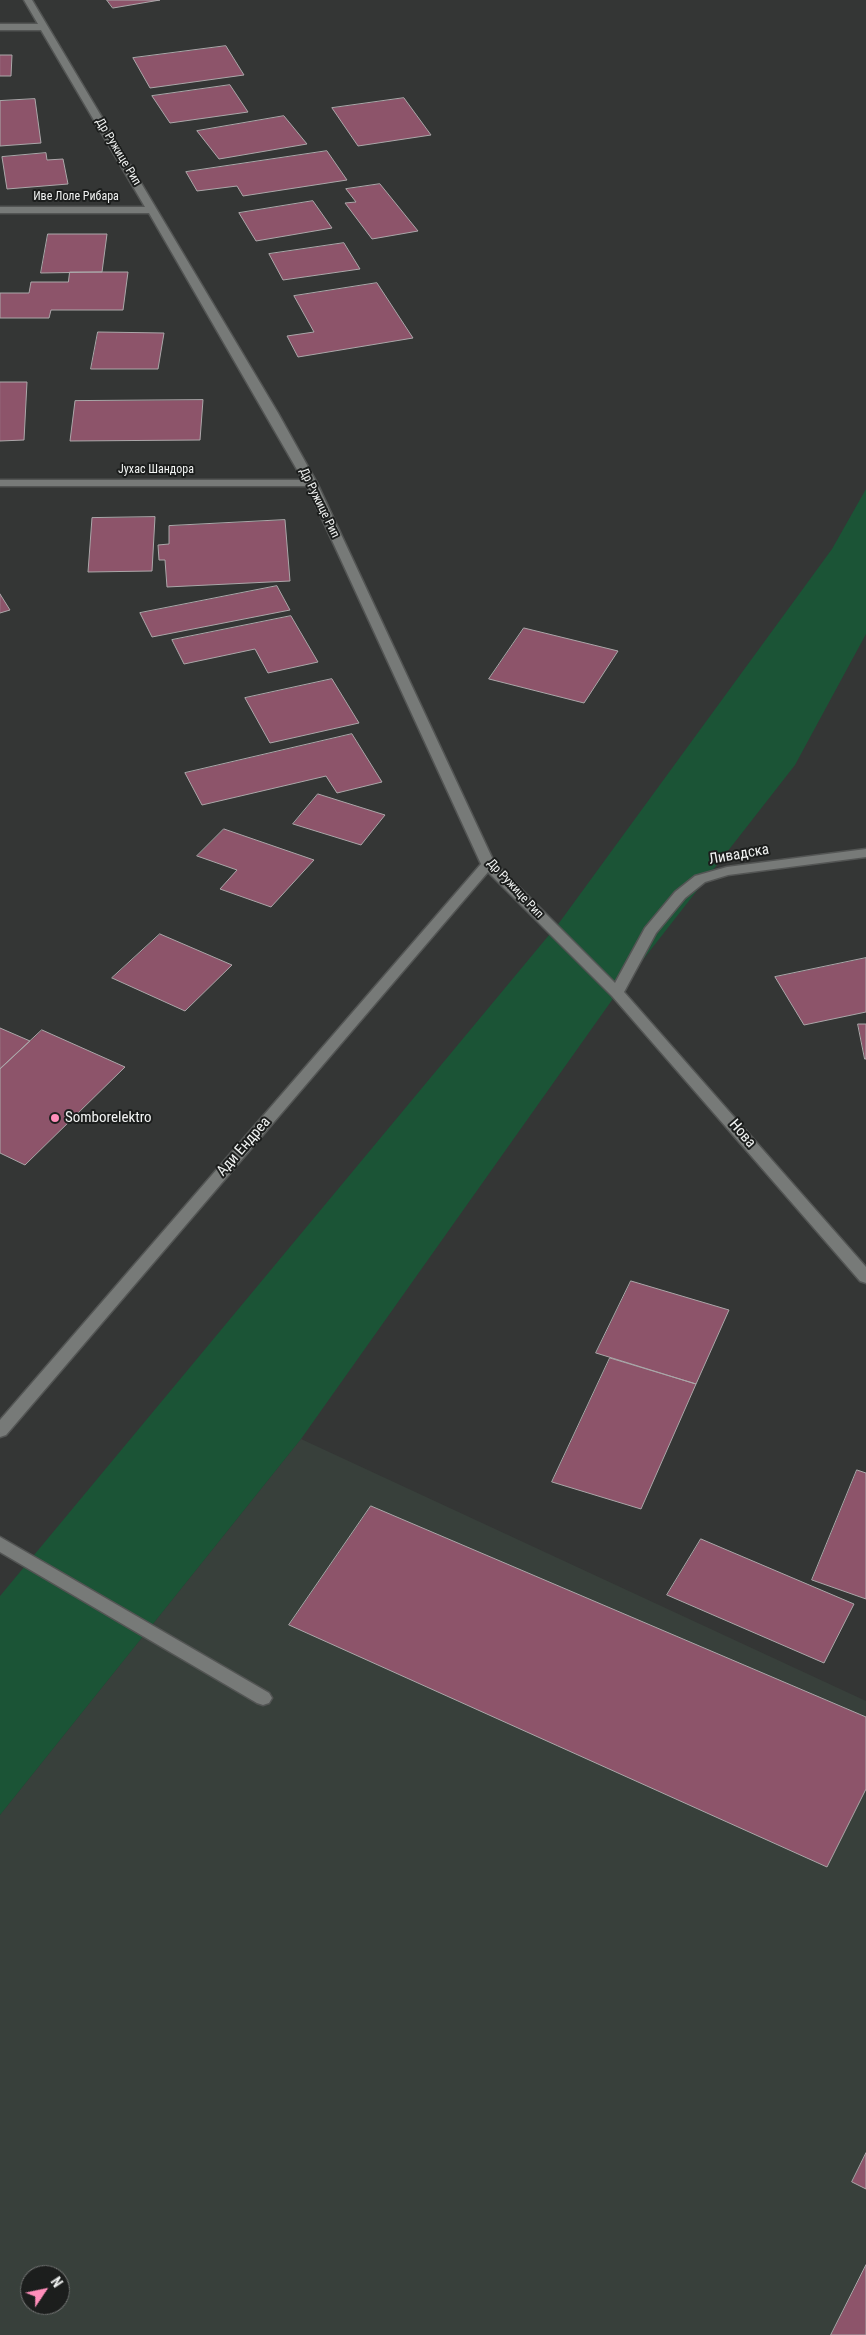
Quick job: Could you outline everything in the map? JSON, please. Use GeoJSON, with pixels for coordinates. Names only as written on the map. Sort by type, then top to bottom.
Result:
{"type":"FeatureCollection","features":[{"type":"Feature","properties":{"kind":"street","name":"Др Ружице Рип"},"geometry":{"type":"LineString","coordinates":[[28,0],[272,412],[311,483],[488,864],[617,992]]}},
{"type":"Feature","properties":{"kind":"street"},"geometry":{"type":"LineString","coordinates":[[0,27],[44,28]]}},
{"type":"Feature","properties":{"kind":"street","name":"Иве Лоле Рибара"},"geometry":{"type":"LineString","coordinates":[[0,210],[153,210]]}},
{"type":"Feature","properties":{"kind":"street","name":"Јухас Шандора"},"geometry":{"type":"LineString","coordinates":[[0,483],[311,483]]}},
{"type":"Feature","properties":{"kind":"street","name":"Ливадска"},"geometry":{"type":"LineString","coordinates":[[617,992],[650,931],[680,895],[700,879],[727,870],[866,853]]}},
{"type":"Feature","properties":{"kind":"street","name":"Ади Ендреа"},"geometry":{"type":"LineString","coordinates":[[0,1431],[488,864]]}},
{"type":"Feature","properties":{"kind":"street","name":"Нова"},"geometry":{"type":"LineString","coordinates":[[617,992],[866,1276]]}},
{"type":"Feature","properties":{"kind":"street"},"geometry":{"type":"LineString","coordinates":[[0,1544],[263,1698]]}},
{"type":"Feature","properties":{"kind":"shaded area"},"geometry":{"type":"Polygon","coordinates":[[[301,1439],[866,1701],[866,2335],[0,2335],[0,1815],[301,1439]]]}},
{"type":"Feature","properties":{"kind":"green space"},"geometry":{"type":"Polygon","coordinates":[[[866,489],[866,634],[795,765],[617,993],[301,1439],[0,1815],[0,1596],[559,923],[832,549],[866,489]]]}},
{"type":"Feature","properties":{"kind":"building"},"geometry":{"type":"Polygon","coordinates":[[[107,0],[160,0],[113,8],[107,0]]]}},
{"type":"Feature","properties":{"kind":"building"},"geometry":{"type":"Polygon","coordinates":[[[226,46],[244,75],[150,88],[133,58],[226,46]]]}},
{"type":"Feature","properties":{"kind":"building"},"geometry":{"type":"Polygon","coordinates":[[[0,55],[12,55],[11,76],[0,76],[0,55]]]}},
{"type":"Feature","properties":{"kind":"building"},"geometry":{"type":"Polygon","coordinates":[[[230,85],[248,112],[170,123],[152,96],[230,85]]]}},
{"type":"Feature","properties":{"kind":"building"},"geometry":{"type":"Polygon","coordinates":[[[404,98],[431,135],[358,146],[332,108],[404,98]]]}},
{"type":"Feature","properties":{"kind":"building"},"geometry":{"type":"Polygon","coordinates":[[[35,99],[41,143],[0,146],[0,101],[35,99]]]}},
{"type":"Feature","properties":{"kind":"building"},"geometry":{"type":"Polygon","coordinates":[[[284,116],[307,144],[219,159],[197,131],[284,116]]]}},
{"type":"Feature","properties":{"kind":"building"},"geometry":{"type":"Polygon","coordinates":[[[327,151],[347,180],[243,196],[237,186],[197,191],[186,172],[327,151]]]}},
{"type":"Feature","properties":{"kind":"building"},"geometry":{"type":"Polygon","coordinates":[[[46,153],[47,160],[63,159],[68,184],[7,189],[2,157],[46,153]]]}},
{"type":"Feature","properties":{"kind":"building"},"geometry":{"type":"Polygon","coordinates":[[[380,184],[418,231],[372,239],[345,203],[356,202],[346,189],[380,184]]]}},
{"type":"Feature","properties":{"kind":"building"},"geometry":{"type":"Polygon","coordinates":[[[313,201],[332,228],[256,241],[239,213],[313,201]]]}},
{"type":"Feature","properties":{"kind":"building"},"geometry":{"type":"Polygon","coordinates":[[[48,234],[107,234],[102,272],[41,273],[48,234]]]}},
{"type":"Feature","properties":{"kind":"building"},"geometry":{"type":"Polygon","coordinates":[[[344,243],[360,269],[283,280],[269,254],[344,243]]]}},
{"type":"Feature","properties":{"kind":"building"},"geometry":{"type":"Polygon","coordinates":[[[70,272],[128,272],[123,310],[51,310],[49,318],[0,318],[0,293],[29,293],[31,282],[68,282],[70,272]]]}},
{"type":"Feature","properties":{"kind":"building"},"geometry":{"type":"Polygon","coordinates":[[[377,283],[413,338],[298,357],[287,336],[314,332],[294,296],[377,283]]]}},
{"type":"Feature","properties":{"kind":"building"},"geometry":{"type":"Polygon","coordinates":[[[98,332],[164,333],[158,369],[91,369],[98,332]]]}},
{"type":"Feature","properties":{"kind":"building"},"geometry":{"type":"Polygon","coordinates":[[[0,382],[27,382],[24,440],[0,441],[0,382]]]}},
{"type":"Feature","properties":{"kind":"building"},"geometry":{"type":"Polygon","coordinates":[[[203,400],[200,440],[70,441],[75,401],[203,400]]]}},
{"type":"Feature","properties":{"kind":"building"},"geometry":{"type":"Polygon","coordinates":[[[155,517],[152,571],[88,572],[92,518],[155,517]]]}},
{"type":"Feature","properties":{"kind":"building"},"geometry":{"type":"Polygon","coordinates":[[[285,520],[290,581],[167,587],[165,560],[159,560],[158,545],[169,544],[169,526],[285,520]]]}},
{"type":"Feature","properties":{"kind":"building"},"geometry":{"type":"Polygon","coordinates":[[[277,586],[290,610],[152,637],[140,613],[277,586]]]}},
{"type":"Feature","properties":{"kind":"building"},"geometry":{"type":"Polygon","coordinates":[[[0,594],[10,610],[0,613],[0,594]]]}},
{"type":"Feature","properties":{"kind":"building"},"geometry":{"type":"Polygon","coordinates":[[[291,616],[318,662],[268,673],[255,649],[184,664],[172,640],[291,616]]]}},
{"type":"Feature","properties":{"kind":"building"},"geometry":{"type":"Polygon","coordinates":[[[524,628],[618,651],[584,703],[489,679],[524,628]]]}},
{"type":"Feature","properties":{"kind":"building"},"geometry":{"type":"Polygon","coordinates":[[[332,679],[359,723],[270,743],[245,698],[332,679]]]}},
{"type":"Feature","properties":{"kind":"building"},"geometry":{"type":"Polygon","coordinates":[[[352,734],[382,782],[337,793],[326,776],[202,805],[185,773],[352,734]]]}},
{"type":"Feature","properties":{"kind":"building"},"geometry":{"type":"Polygon","coordinates":[[[318,794],[385,815],[361,845],[293,824],[318,794]]]}},
{"type":"Feature","properties":{"kind":"building"},"geometry":{"type":"Polygon","coordinates":[[[224,829],[314,860],[271,907],[220,889],[237,870],[197,856],[224,829]]]}},
{"type":"Feature","properties":{"kind":"building"},"geometry":{"type":"Polygon","coordinates":[[[160,934],[232,965],[185,1011],[112,978],[160,934]]]}},
{"type":"Feature","properties":{"kind":"building"},"geometry":{"type":"Polygon","coordinates":[[[866,958],[866,1012],[804,1025],[775,977],[866,958]]]}},
{"type":"Feature","properties":{"kind":"building"},"geometry":{"type":"Polygon","coordinates":[[[858,1024],[866,1024],[866,1059],[865,1059],[858,1024]]]}},
{"type":"Feature","properties":{"kind":"building"},"geometry":{"type":"Polygon","coordinates":[[[0,1028],[30,1041],[0,1069],[0,1028]]]}},
{"type":"Feature","properties":{"kind":"building"},"geometry":{"type":"Polygon","coordinates":[[[42,1030],[125,1067],[25,1165],[0,1153],[0,1069],[42,1030]]]}},
{"type":"Feature","properties":{"kind":"building"},"geometry":{"type":"Polygon","coordinates":[[[631,1281],[729,1310],[696,1384],[596,1353],[631,1281]]]}},
{"type":"Feature","properties":{"kind":"building"},"geometry":{"type":"Polygon","coordinates":[[[610,1358],[696,1384],[641,1509],[552,1482],[610,1358]]]}},
{"type":"Feature","properties":{"kind":"building"},"geometry":{"type":"Polygon","coordinates":[[[857,1470],[866,1473],[866,1599],[812,1580],[857,1470]]]}},
{"type":"Feature","properties":{"kind":"building"},"geometry":{"type":"Polygon","coordinates":[[[371,1506],[866,1717],[866,1789],[827,1867],[289,1625],[371,1506]]]}},
{"type":"Feature","properties":{"kind":"building"},"geometry":{"type":"Polygon","coordinates":[[[701,1539],[854,1604],[824,1663],[667,1595],[701,1539]]]}},
{"type":"Feature","properties":{"kind":"building"},"geometry":{"type":"Polygon","coordinates":[[[866,2153],[866,2189],[852,2182],[866,2153]]]}},
{"type":"Feature","properties":{"kind":"building"},"geometry":{"type":"Polygon","coordinates":[[[866,2265],[866,2335],[831,2335],[866,2265]]]}},
{"type":"Feature","properties":{"kind":"place","name":"Somborelektro"},"geometry":{"type":"Point","coordinates":[55,1118]}}]}
